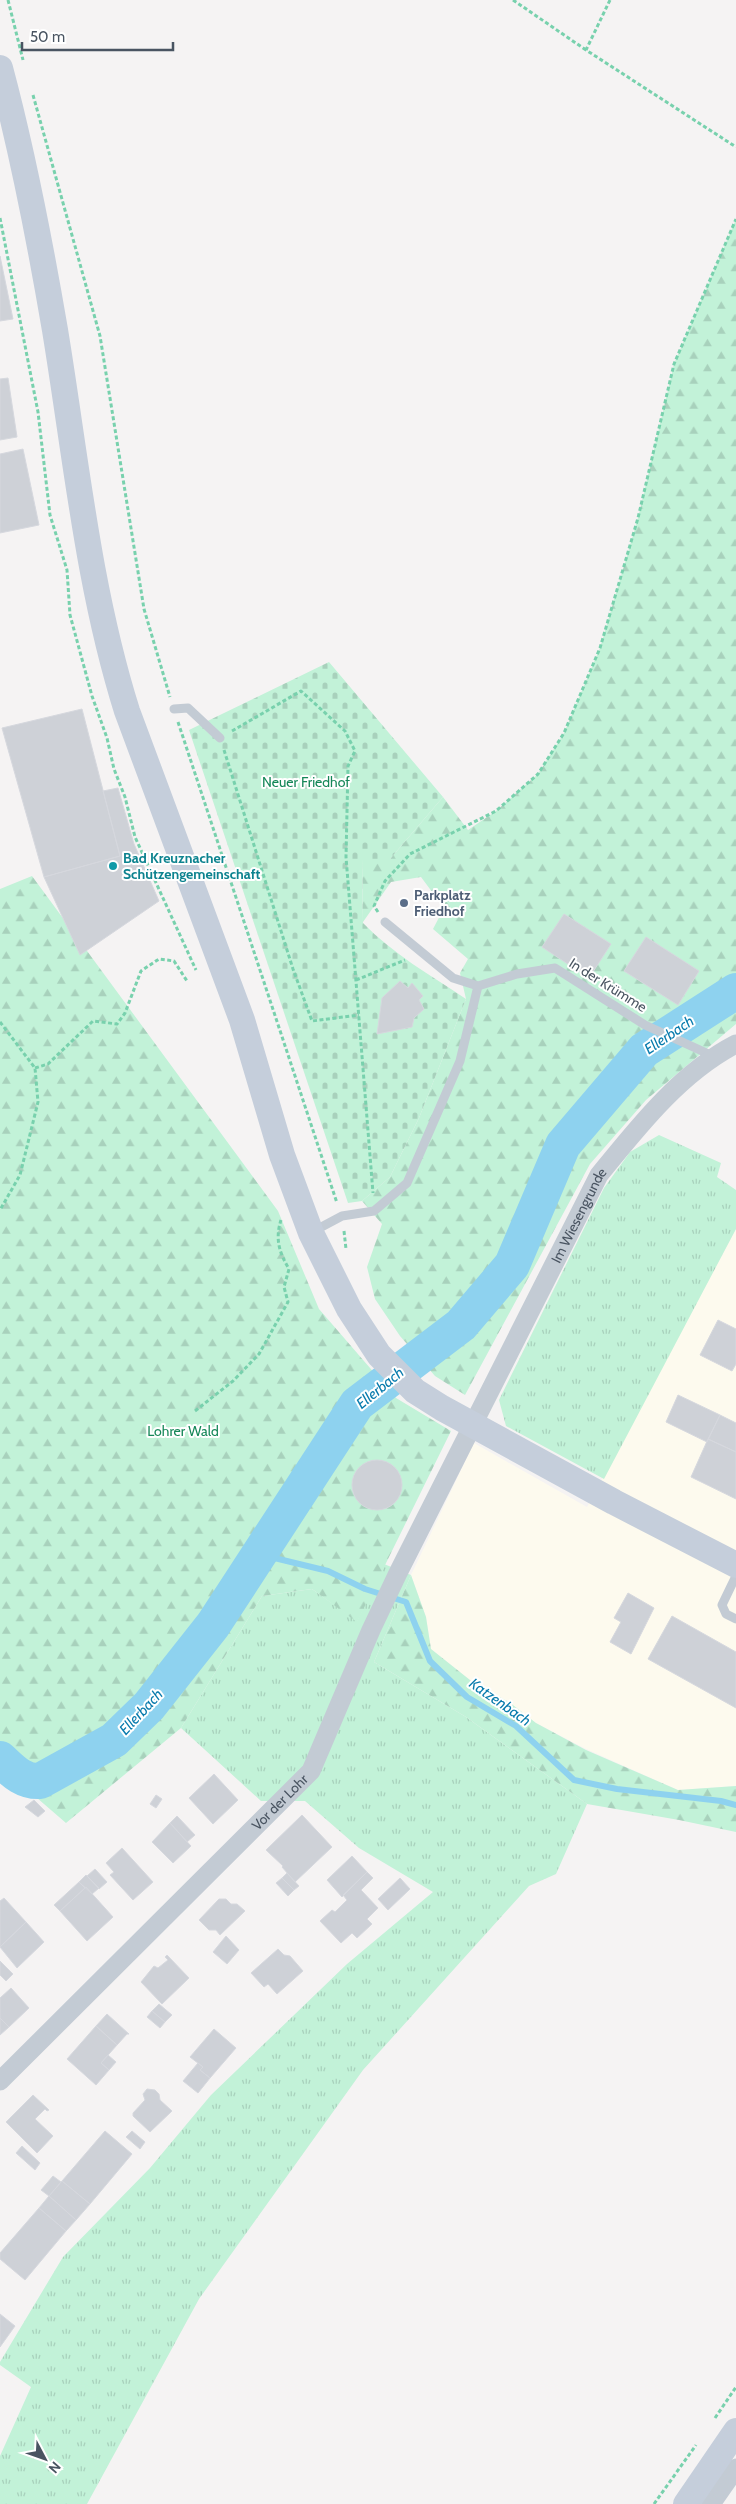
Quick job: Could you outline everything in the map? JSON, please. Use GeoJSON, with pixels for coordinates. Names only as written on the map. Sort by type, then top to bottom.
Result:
{"type":"FeatureCollection","features":[{"type":"Feature","properties":{"kind":"main road"},"geometry":{"type":"LineString","coordinates":[[13,68],[27,184],[55,331],[74,464],[113,669],[127,712],[242,1020],[293,1186],[311,1233],[349,1309],[379,1356],[416,1391],[472,1425],[736,1565]]}},
{"type":"Feature","properties":{"kind":"main road"},"geometry":{"type":"LineString","coordinates":[[686,2504],[736,2431]]}},
{"type":"Feature","properties":{"kind":"street","name":"Im Wiesengrunde"},"geometry":{"type":"LineString","coordinates":[[472,1425],[599,1175],[644,1119],[713,1056],[736,1044]]}},
{"type":"Feature","properties":{"kind":"street","name":"Vor der Lohr"},"geometry":{"type":"LineString","coordinates":[[0,2081],[311,1771],[371,1630],[472,1425]]}},
{"type":"Feature","properties":{"kind":"street"},"geometry":{"type":"LineString","coordinates":[[711,2504],[736,2468]]}},
{"type":"Feature","properties":{"kind":"lane"},"geometry":{"type":"LineString","coordinates":[[174,709],[188,708],[220,738]]}},
{"type":"Feature","properties":{"kind":"lane"},"geometry":{"type":"LineString","coordinates":[[311,1233],[342,1216],[374,1211],[407,1183],[460,1061],[478,986],[452,978],[385,922]]}},
{"type":"Feature","properties":{"kind":"lane","name":"In der Krümme"},"geometry":{"type":"LineString","coordinates":[[478,986],[517,974],[555,968],[645,1025],[713,1056]]}},
{"type":"Feature","properties":{"kind":"lane"},"geometry":{"type":"LineString","coordinates":[[736,1576],[722,1606],[726,1614],[736,1619]]}},
{"type":"Feature","properties":{"kind":"path"},"geometry":{"type":"LineString","coordinates":[[8,0],[13,68]]}},
{"type":"Feature","properties":{"kind":"path"},"geometry":{"type":"LineString","coordinates":[[513,0],[586,50],[736,147]]}},
{"type":"Feature","properties":{"kind":"path"},"geometry":{"type":"LineString","coordinates":[[586,50],[610,0]]}},
{"type":"Feature","properties":{"kind":"path"},"geometry":{"type":"LineString","coordinates":[[30,86],[100,336],[144,609],[174,709],[342,1216],[346,1253]]}},
{"type":"Feature","properties":{"kind":"path"},"geometry":{"type":"LineString","coordinates":[[385,922],[374,906],[385,880],[410,854],[496,812],[538,774],[564,733],[600,648],[638,518],[674,364],[736,219]]}},
{"type":"Feature","properties":{"kind":"path"},"geometry":{"type":"LineString","coordinates":[[359,1015],[312,1020],[293,969],[220,738],[301,690],[345,731],[355,751],[348,766],[346,858],[359,1015],[374,1211]]}},
{"type":"Feature","properties":{"kind":"path"},"geometry":{"type":"LineString","coordinates":[[35,1068],[48,1064],[92,1021],[118,1024],[125,1013],[141,971],[160,959],[174,961],[187,981]]}},
{"type":"Feature","properties":{"kind":"path"},"geometry":{"type":"LineString","coordinates":[[356,980],[406,960]]}},
{"type":"Feature","properties":{"kind":"path"},"geometry":{"type":"LineString","coordinates":[[0,1022],[35,1068],[38,1102],[20,1176],[0,1210]]}},
{"type":"Feature","properties":{"kind":"path"},"geometry":{"type":"LineString","coordinates":[[195,1412],[233,1380],[259,1354],[288,1302],[284,1287],[289,1268],[279,1252],[278,1230],[293,1186]]}},
{"type":"Feature","properties":{"kind":"path"},"geometry":{"type":"LineString","coordinates":[[709,2426],[736,2387]]}},
{"type":"Feature","properties":{"kind":"path"},"geometry":{"type":"LineString","coordinates":[[654,2504],[698,2442]]}},
{"type":"Feature","properties":{"kind":"shaded area"},"geometry":{"type":"Polygon","coordinates":[[[736,1229],[736,1786],[678,1790],[586,1749],[536,1723],[509,1702],[475,1684],[431,1649],[426,1617],[411,1575],[474,1443],[587,1507],[736,1229]]]}},
{"type":"Feature","properties":{"kind":"green space"},"geometry":{"type":"Polygon","coordinates":[[[736,219],[736,1024],[646,1100],[590,1164],[465,1395],[435,1376],[400,1336],[375,1299],[367,1267],[382,1224],[362,1201],[390,1177],[419,1118],[466,999],[460,973],[468,959],[433,929],[444,908],[421,877],[391,882],[363,922],[362,859],[390,859],[443,797],[468,830],[496,811],[538,774],[564,733],[600,648],[638,518],[674,364],[736,219]]]}},
{"type":"Feature","properties":{"kind":"green space","name":"Neuer Friedhof"},"geometry":{"type":"Polygon","coordinates":[[[329,662],[443,797],[390,859],[362,860],[363,923],[399,954],[466,999],[419,1118],[390,1177],[362,1201],[348,1203],[189,730],[329,662]]]}},
{"type":"Feature","properties":{"kind":"green space","name":"Lohrer Wald"},"geometry":{"type":"Polygon","coordinates":[[[32,876],[278,1211],[319,1309],[396,1398],[451,1431],[357,1622],[312,1589],[262,1596],[181,1728],[66,1823],[0,1766],[0,889],[32,876]]]}},
{"type":"Feature","properties":{"kind":"green space"},"geometry":{"type":"Polygon","coordinates":[[[659,1135],[721,1163],[717,1177],[736,1190],[736,1229],[604,1479],[506,1426],[499,1400],[604,1188],[630,1152],[659,1135]]]}},
{"type":"Feature","properties":{"kind":"green space"},"geometry":{"type":"Polygon","coordinates":[[[384,1564],[411,1575],[374,1662],[466,1717],[587,1804],[556,1874],[529,1886],[363,2070],[199,2299],[87,2504],[0,2504],[0,2456],[31,2387],[0,2365],[0,2362],[63,2257],[150,2168],[211,2095],[347,1964],[433,1892],[359,1848],[305,1801],[261,1801],[181,1728],[262,1596],[312,1589],[357,1621],[384,1564]]]}},
{"type":"Feature","properties":{"kind":"green space"},"geometry":{"type":"Polygon","coordinates":[[[411,1575],[426,1617],[431,1649],[475,1684],[509,1702],[536,1723],[586,1750],[678,1790],[736,1786],[736,1832],[587,1804],[466,1717],[374,1662],[411,1575]]]}},
{"type":"Feature","properties":{"kind":"building"},"geometry":{"type":"Polygon","coordinates":[[[0,256],[13,319],[0,321],[0,256]]]}},
{"type":"Feature","properties":{"kind":"building"},"geometry":{"type":"Polygon","coordinates":[[[8,378],[17,437],[0,440],[0,379],[8,378]]]}},
{"type":"Feature","properties":{"kind":"building"},"geometry":{"type":"Polygon","coordinates":[[[23,449],[39,525],[0,533],[0,454],[23,449]]]}},
{"type":"Feature","properties":{"kind":"building"},"geometry":{"type":"Polygon","coordinates":[[[82,709],[120,856],[44,877],[2,728],[82,709]]]}},
{"type":"Feature","properties":{"kind":"building","name":"Bad Kreuznacher Schützengemeinschaft"},"geometry":{"type":"Polygon","coordinates":[[[118,788],[134,844],[159,901],[80,955],[44,877],[120,856],[103,791],[118,788]]]}},
{"type":"Feature","properties":{"kind":"building"},"geometry":{"type":"Polygon","coordinates":[[[564,914],[611,944],[589,978],[542,947],[564,914]]]}},
{"type":"Feature","properties":{"kind":"building"},"geometry":{"type":"Polygon","coordinates":[[[646,937],[699,971],[678,1005],[624,971],[646,937]]]}},
{"type":"Feature","properties":{"kind":"building"},"geometry":{"type":"Polygon","coordinates":[[[400,981],[408,988],[412,983],[423,996],[419,1000],[424,1009],[414,1018],[412,1027],[377,1034],[382,998],[400,981]]]}},
{"type":"Feature","properties":{"kind":"building"},"geometry":{"type":"Polygon","coordinates":[[[718,1320],[736,1329],[736,1364],[732,1371],[700,1355],[718,1320]]]}},
{"type":"Feature","properties":{"kind":"building"},"geometry":{"type":"Polygon","coordinates":[[[678,1395],[720,1415],[707,1442],[666,1422],[678,1395]]]}},
{"type":"Feature","properties":{"kind":"building"},"geometry":{"type":"Polygon","coordinates":[[[720,1415],[736,1423],[736,1452],[708,1439],[720,1415]]]}},
{"type":"Feature","properties":{"kind":"building"},"geometry":{"type":"Polygon","coordinates":[[[708,1439],[736,1452],[736,1499],[691,1477],[708,1439]]]}},
{"type":"Feature","properties":{"kind":"building"},"geometry":{"type":"Polygon","coordinates":[[[377,1460],[391,1464],[398,1471],[402,1485],[398,1499],[391,1506],[377,1510],[363,1506],[356,1499],[352,1485],[356,1471],[363,1464],[377,1460]]]}},
{"type":"Feature","properties":{"kind":"building"},"geometry":{"type":"Polygon","coordinates":[[[628,1593],[654,1608],[631,1654],[610,1642],[621,1622],[614,1618],[628,1593]]]}},
{"type":"Feature","properties":{"kind":"building"},"geometry":{"type":"Polygon","coordinates":[[[672,1616],[736,1652],[736,1708],[648,1659],[672,1616]]]}},
{"type":"Feature","properties":{"kind":"building"},"geometry":{"type":"Polygon","coordinates":[[[214,1774],[238,1800],[213,1824],[189,1798],[214,1774]]]}},
{"type":"Feature","properties":{"kind":"building"},"geometry":{"type":"Polygon","coordinates":[[[156,1795],[162,1799],[156,1808],[150,1804],[156,1795]]]}},
{"type":"Feature","properties":{"kind":"building"},"geometry":{"type":"Polygon","coordinates":[[[34,1800],[45,1811],[38,1817],[25,1807],[34,1800]]]}},
{"type":"Feature","properties":{"kind":"building"},"geometry":{"type":"Polygon","coordinates":[[[302,1815],[332,1847],[295,1882],[283,1866],[266,1850],[302,1815]]]}},
{"type":"Feature","properties":{"kind":"building"},"geometry":{"type":"Polygon","coordinates":[[[177,1816],[195,1835],[187,1842],[170,1823],[177,1816]]]}},
{"type":"Feature","properties":{"kind":"building"},"geometry":{"type":"Polygon","coordinates":[[[170,1823],[191,1846],[173,1863],[152,1842],[170,1823]]]}},
{"type":"Feature","properties":{"kind":"building"},"geometry":{"type":"Polygon","coordinates":[[[122,1848],[153,1882],[133,1900],[110,1875],[114,1872],[106,1863],[122,1848]]]}},
{"type":"Feature","properties":{"kind":"building"},"geometry":{"type":"Polygon","coordinates":[[[352,1856],[367,1872],[342,1897],[327,1880],[352,1856]]]}},
{"type":"Feature","properties":{"kind":"building"},"geometry":{"type":"Polygon","coordinates":[[[95,1869],[107,1882],[99,1889],[87,1876],[95,1869]]]}},
{"type":"Feature","properties":{"kind":"building"},"geometry":{"type":"Polygon","coordinates":[[[367,1872],[373,1878],[361,1890],[378,1908],[367,1919],[372,1924],[357,1938],[352,1933],[341,1943],[320,1921],[332,1910],[335,1912],[347,1900],[343,1895],[367,1872]]]}},
{"type":"Feature","properties":{"kind":"building"},"geometry":{"type":"Polygon","coordinates":[[[287,1873],[299,1886],[294,1890],[282,1878],[287,1873]]]}},
{"type":"Feature","properties":{"kind":"building"},"geometry":{"type":"Polygon","coordinates":[[[86,1875],[99,1888],[92,1894],[79,1882],[86,1875]]]}},
{"type":"Feature","properties":{"kind":"building"},"geometry":{"type":"Polygon","coordinates":[[[282,1878],[294,1890],[288,1896],[276,1883],[282,1878]]]}},
{"type":"Feature","properties":{"kind":"building"},"geometry":{"type":"Polygon","coordinates":[[[400,1878],[410,1889],[388,1910],[378,1899],[400,1878]]]}},
{"type":"Feature","properties":{"kind":"building"},"geometry":{"type":"Polygon","coordinates":[[[79,1882],[85,1888],[60,1911],[54,1905],[79,1882]]]}},
{"type":"Feature","properties":{"kind":"building"},"geometry":{"type":"Polygon","coordinates":[[[86,1887],[113,1917],[87,1941],[60,1911],[86,1887]]]}},
{"type":"Feature","properties":{"kind":"building"},"geometry":{"type":"Polygon","coordinates":[[[4,1898],[26,1922],[0,1947],[0,1901],[4,1898]]]}},
{"type":"Feature","properties":{"kind":"building"},"geometry":{"type":"Polygon","coordinates":[[[219,1899],[226,1899],[231,1904],[237,1904],[245,1911],[220,1935],[216,1930],[209,1930],[199,1920],[219,1899]]]}},
{"type":"Feature","properties":{"kind":"building"},"geometry":{"type":"Polygon","coordinates":[[[26,1922],[44,1942],[17,1968],[0,1947],[26,1922]]]}},
{"type":"Feature","properties":{"kind":"building"},"geometry":{"type":"Polygon","coordinates":[[[226,1936],[239,1950],[227,1964],[213,1952],[226,1936]]]}},
{"type":"Feature","properties":{"kind":"building"},"geometry":{"type":"Polygon","coordinates":[[[278,1949],[284,1955],[290,1956],[303,1971],[277,1994],[268,1984],[264,1987],[251,1973],[278,1949]]]}},
{"type":"Feature","properties":{"kind":"building"},"geometry":{"type":"Polygon","coordinates":[[[167,1955],[189,1978],[162,2004],[141,1982],[154,1966],[158,1968],[168,1960],[165,1957],[167,1955]]]}},
{"type":"Feature","properties":{"kind":"building"},"geometry":{"type":"Polygon","coordinates":[[[0,1961],[13,1974],[6,1981],[0,1975],[0,1961]]]}},
{"type":"Feature","properties":{"kind":"building"},"geometry":{"type":"Polygon","coordinates":[[[11,1988],[29,2008],[9,2027],[0,2018],[0,1998],[11,1988]]]}},
{"type":"Feature","properties":{"kind":"building"},"geometry":{"type":"Polygon","coordinates":[[[159,2004],[172,2015],[165,2022],[152,2011],[159,2004]]]}},
{"type":"Feature","properties":{"kind":"building"},"geometry":{"type":"Polygon","coordinates":[[[152,2011],[165,2022],[160,2028],[147,2017],[152,2011]]]}},
{"type":"Feature","properties":{"kind":"building"},"geometry":{"type":"Polygon","coordinates":[[[107,2014],[129,2034],[117,2045],[96,2026],[107,2014]]]}},
{"type":"Feature","properties":{"kind":"building"},"geometry":{"type":"Polygon","coordinates":[[[0,2018],[9,2027],[0,2035],[0,2018]]]}},
{"type":"Feature","properties":{"kind":"building"},"geometry":{"type":"Polygon","coordinates":[[[96,2026],[117,2045],[101,2063],[109,2070],[96,2085],[67,2059],[96,2026]]]}},
{"type":"Feature","properties":{"kind":"building"},"geometry":{"type":"Polygon","coordinates":[[[214,2029],[236,2048],[210,2078],[200,2070],[203,2067],[190,2057],[214,2029]]]}},
{"type":"Feature","properties":{"kind":"building"},"geometry":{"type":"Polygon","coordinates":[[[108,2055],[116,2062],[109,2070],[101,2063],[108,2055]]]}},
{"type":"Feature","properties":{"kind":"building"},"geometry":{"type":"Polygon","coordinates":[[[198,2063],[203,2067],[200,2070],[210,2078],[198,2093],[183,2081],[198,2063]]]}},
{"type":"Feature","properties":{"kind":"building"},"geometry":{"type":"Polygon","coordinates":[[[147,2089],[155,2090],[159,2094],[160,2100],[172,2111],[150,2132],[133,2116],[133,2113],[145,2100],[143,2094],[147,2089]]]}},
{"type":"Feature","properties":{"kind":"building"},"geometry":{"type":"Polygon","coordinates":[[[33,2095],[49,2110],[45,2109],[35,2119],[53,2136],[37,2153],[6,2122],[33,2095]]]}},
{"type":"Feature","properties":{"kind":"building"},"geometry":{"type":"Polygon","coordinates":[[[105,2131],[132,2154],[90,2204],[62,2181],[105,2131]]]}},
{"type":"Feature","properties":{"kind":"building"},"geometry":{"type":"Polygon","coordinates":[[[132,2131],[145,2142],[140,2149],[126,2137],[132,2131]]]}},
{"type":"Feature","properties":{"kind":"building"},"geometry":{"type":"Polygon","coordinates":[[[22,2146],[40,2163],[35,2170],[16,2153],[22,2146]]]}},
{"type":"Feature","properties":{"kind":"building"},"geometry":{"type":"Polygon","coordinates":[[[53,2176],[61,2182],[49,2196],[41,2190],[53,2176]]]}},
{"type":"Feature","properties":{"kind":"building"},"geometry":{"type":"Polygon","coordinates":[[[62,2181],[90,2204],[76,2220],[49,2196],[62,2181]]]}},
{"type":"Feature","properties":{"kind":"building"},"geometry":{"type":"Polygon","coordinates":[[[49,2196],[76,2220],[66,2231],[39,2208],[49,2196]]]}},
{"type":"Feature","properties":{"kind":"building"},"geometry":{"type":"Polygon","coordinates":[[[39,2208],[66,2231],[25,2280],[0,2259],[0,2253],[39,2208]]]}},
{"type":"Feature","properties":{"kind":"building"},"geometry":{"type":"Polygon","coordinates":[[[0,2314],[15,2326],[0,2347],[0,2314]]]}},
{"type":"Feature","properties":{"kind":"waterway","name":"Ellerbach"},"geometry":{"type":"LineString","coordinates":[[0,1759],[13,1771],[28,1780],[40,1781],[114,1740],[149,1706],[213,1625],[357,1404],[461,1325],[512,1265],[563,1145],[644,1050],[736,991]]}},
{"type":"Feature","properties":{"kind":"waterway","name":"Katzenbach"},"geometry":{"type":"LineString","coordinates":[[258,1554],[328,1571],[365,1589],[406,1602],[430,1661],[467,1697],[516,1726],[574,1780],[617,1789],[721,1801],[736,1805]]}},
{"type":"Feature","properties":{"kind":"place","name":"Bad Kreuznacher Schützengemeinschaft"},"geometry":{"type":"Point","coordinates":[113,866]}},
{"type":"Feature","properties":{"kind":"place","name":"Parkplatz Friedhof"},"geometry":{"type":"Point","coordinates":[404,903]}}]}
